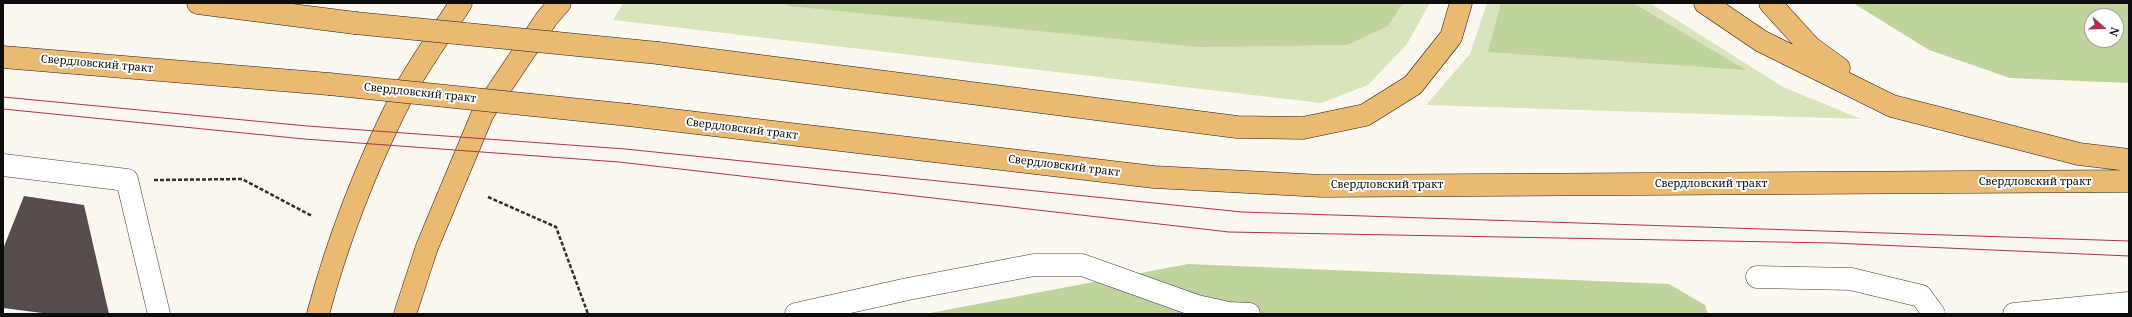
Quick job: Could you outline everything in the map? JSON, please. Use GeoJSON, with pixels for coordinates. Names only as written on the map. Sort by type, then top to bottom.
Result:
{"type":"FeatureCollection","features":[{"type":"Feature","properties":{"kind":"main road"},"geometry":{"type":"LineString","coordinates":[[198,3],[355,23],[658,53],[1237,127],[1303,128],[1364,115],[1413,85],[1451,37],[1461,3]]}},
{"type":"Feature","properties":{"kind":"main road"},"geometry":{"type":"LineString","coordinates":[[318,314],[346,226],[372,158],[403,94],[461,3]]}},
{"type":"Feature","properties":{"kind":"main road"},"geometry":{"type":"LineString","coordinates":[[406,314],[427,247],[452,184],[483,113],[547,18],[560,3]]}},
{"type":"Feature","properties":{"kind":"main road"},"geometry":{"type":"LineString","coordinates":[[1705,3],[1761,41],[1892,106],[2079,154],[2129,160]]}},
{"type":"Feature","properties":{"kind":"main road"},"geometry":{"type":"LineString","coordinates":[[1770,3],[1810,47],[1892,106]]}},
{"type":"Feature","properties":{"kind":"main road","name":"Свердловский тракт"},"geometry":{"type":"LineString","coordinates":[[3,57],[329,84],[630,115],[1154,177],[1322,186],[2129,181]]}},
{"type":"Feature","properties":{"kind":"lane"},"geometry":{"type":"LineString","coordinates":[[3,165],[127,180],[159,314]]}},
{"type":"Feature","properties":{"kind":"lane"},"geometry":{"type":"LineString","coordinates":[[796,314],[908,288],[1034,265],[1082,265],[1196,306],[1228,313],[1248,314]]}},
{"type":"Feature","properties":{"kind":"lane"},"geometry":{"type":"LineString","coordinates":[[1757,277],[1851,279],[1921,296],[1934,314]]}},
{"type":"Feature","properties":{"kind":"lane"},"geometry":{"type":"LineString","coordinates":[[2014,314],[2129,303]]}},
{"type":"Feature","properties":{"kind":"path"},"geometry":{"type":"LineString","coordinates":[[127,180],[242,179],[312,216]]}},
{"type":"Feature","properties":{"kind":"path"},"geometry":{"type":"LineString","coordinates":[[488,197],[556,227],[588,314]]}},
{"type":"Feature","properties":{"kind":"green space"},"geometry":{"type":"Polygon","coordinates":[[[623,3],[1430,3],[1407,44],[1368,85],[1321,103],[613,20],[623,3]]]}},
{"type":"Feature","properties":{"kind":"green space"},"geometry":{"type":"Polygon","coordinates":[[[784,3],[1403,3],[1388,26],[1347,45],[1198,47],[789,6],[784,3]]]}},
{"type":"Feature","properties":{"kind":"green space"},"geometry":{"type":"Polygon","coordinates":[[[1487,3],[1650,3],[1783,87],[1861,119],[1426,105],[1470,54],[1487,3]]]}},
{"type":"Feature","properties":{"kind":"green space"},"geometry":{"type":"Polygon","coordinates":[[[1501,3],[1633,3],[1746,70],[1488,52],[1501,3]]]}},
{"type":"Feature","properties":{"kind":"green space"},"geometry":{"type":"Polygon","coordinates":[[[1853,3],[2129,3],[2129,83],[2010,78],[1929,50],[1853,3]]]}},
{"type":"Feature","properties":{"kind":"green space"},"geometry":{"type":"Polygon","coordinates":[[[1188,264],[1669,284],[1705,305],[1708,314],[925,314],[1188,264]]]}},
{"type":"Feature","properties":{"kind":"building"},"geometry":{"type":"Polygon","coordinates":[[[24,196],[84,205],[109,314],[50,314],[3,308],[3,249],[24,196]]]}},
{"type":"Feature","properties":{"kind":"tram line"},"geometry":{"type":"LineString","coordinates":[[3,97],[307,126],[625,149],[1242,212],[2129,241]]}},
{"type":"Feature","properties":{"kind":"tram line"},"geometry":{"type":"LineString","coordinates":[[3,109],[304,139],[619,162],[1229,232],[1833,243],[2129,256]]}}]}
